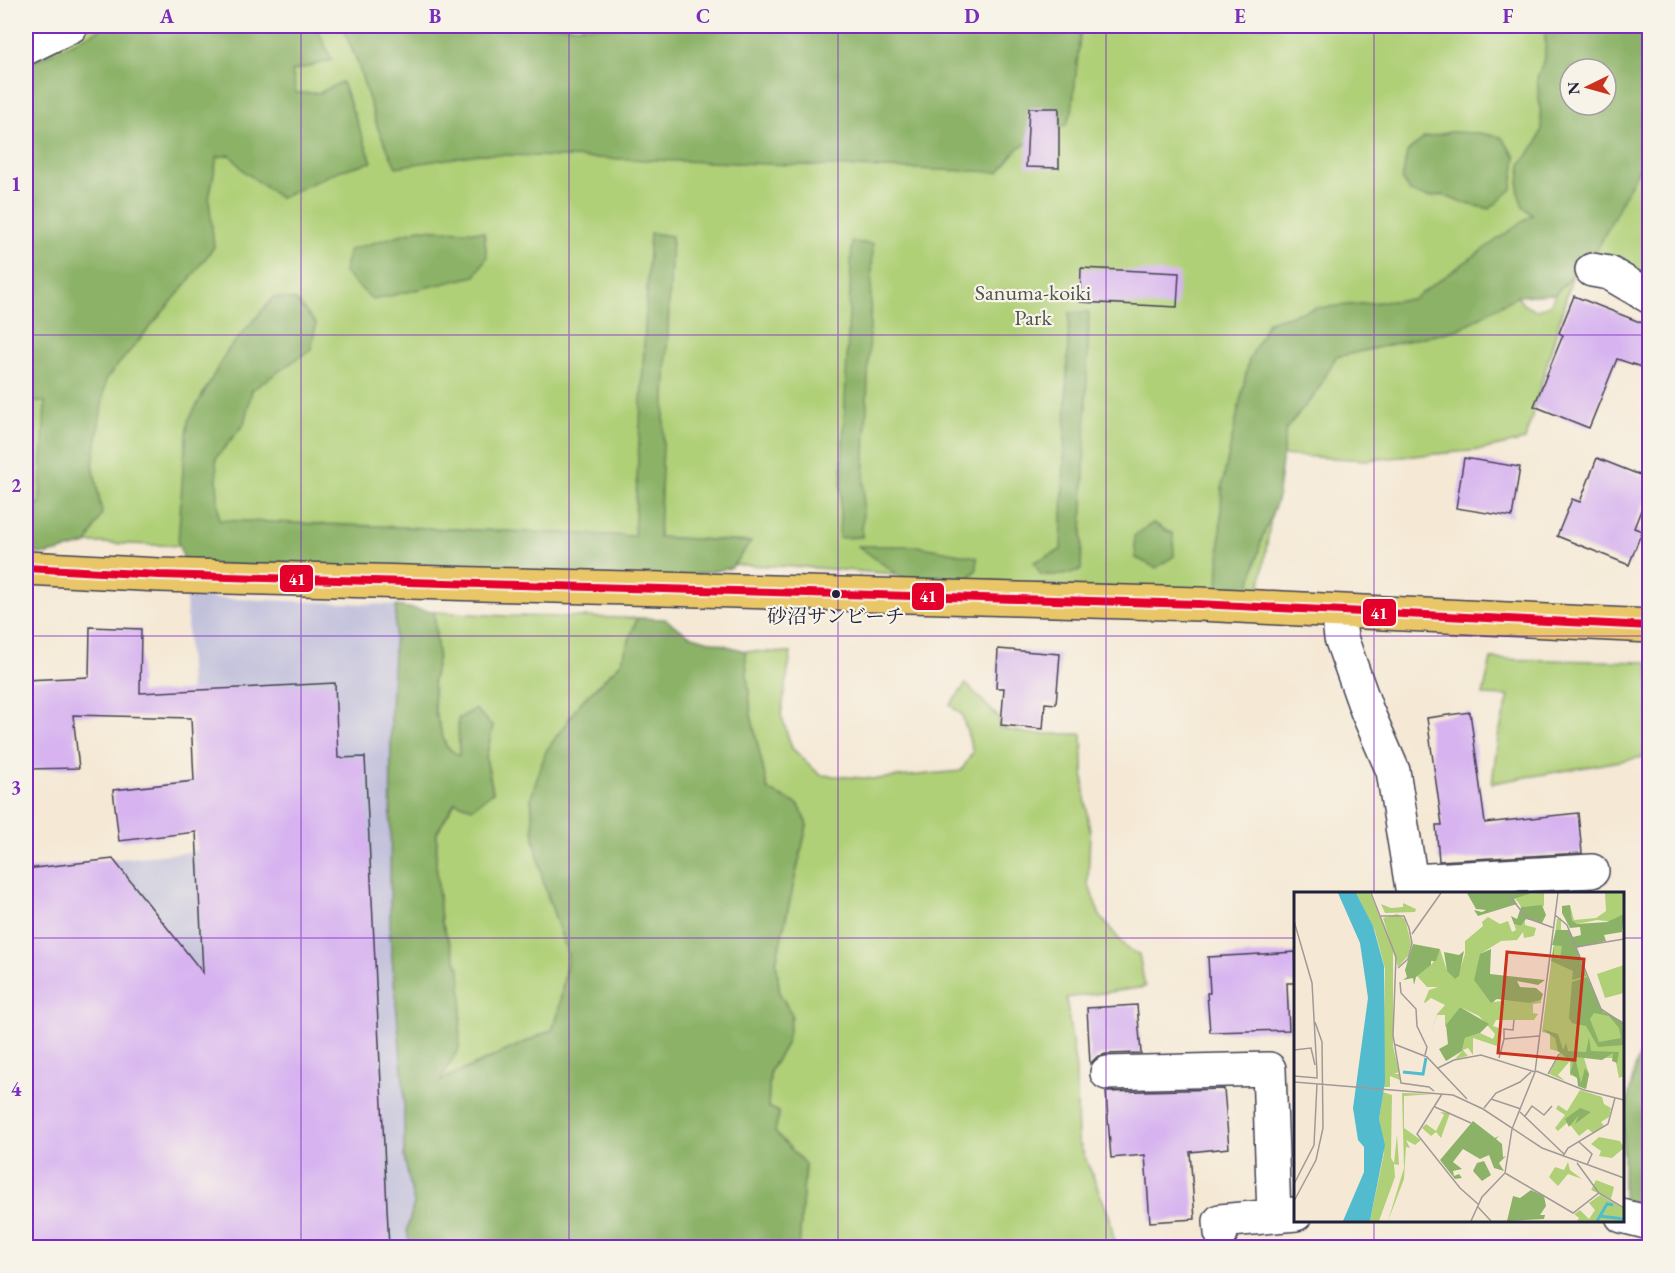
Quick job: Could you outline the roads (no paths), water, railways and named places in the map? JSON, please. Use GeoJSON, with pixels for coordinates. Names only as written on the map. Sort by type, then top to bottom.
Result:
{"type":"FeatureCollection","features":[{"type":"Feature","properties":{"kind":"main road"},"geometry":{"type":"LineString","coordinates":[[26,568],[159,575],[1188,604],[1650,626]]}},
{"type":"Feature","properties":{"kind":"street"},"geometry":{"type":"LineString","coordinates":[[26,48],[71,26]]}},
{"type":"Feature","properties":{"kind":"street"},"geometry":{"type":"LineString","coordinates":[[1592,270],[1609,273],[1650,297]]}},
{"type":"Feature","properties":{"kind":"street"},"geometry":{"type":"LineString","coordinates":[[1340,612],[1341,638],[1367,711],[1393,771],[1412,888],[1592,871]]}},
{"type":"Feature","properties":{"kind":"street"},"geometry":{"type":"LineString","coordinates":[[1107,1073],[1269,1069],[1285,1215],[1220,1221],[1221,1233]]}},
{"type":"Feature","properties":{"kind":"street"},"geometry":{"type":"LineString","coordinates":[[1624,1216],[1650,1223]]}},
{"type":"Feature","properties":{"kind":"place","name":"砂沼サンビーチ"},"geometry":{"type":"Point","coordinates":[836,594]}},
{"type":"Feature","properties":{"kind":"park label","name":"Sanuma-koiki Park"},"geometry":{"type":"Point","coordinates":[1033,304]}}]}
